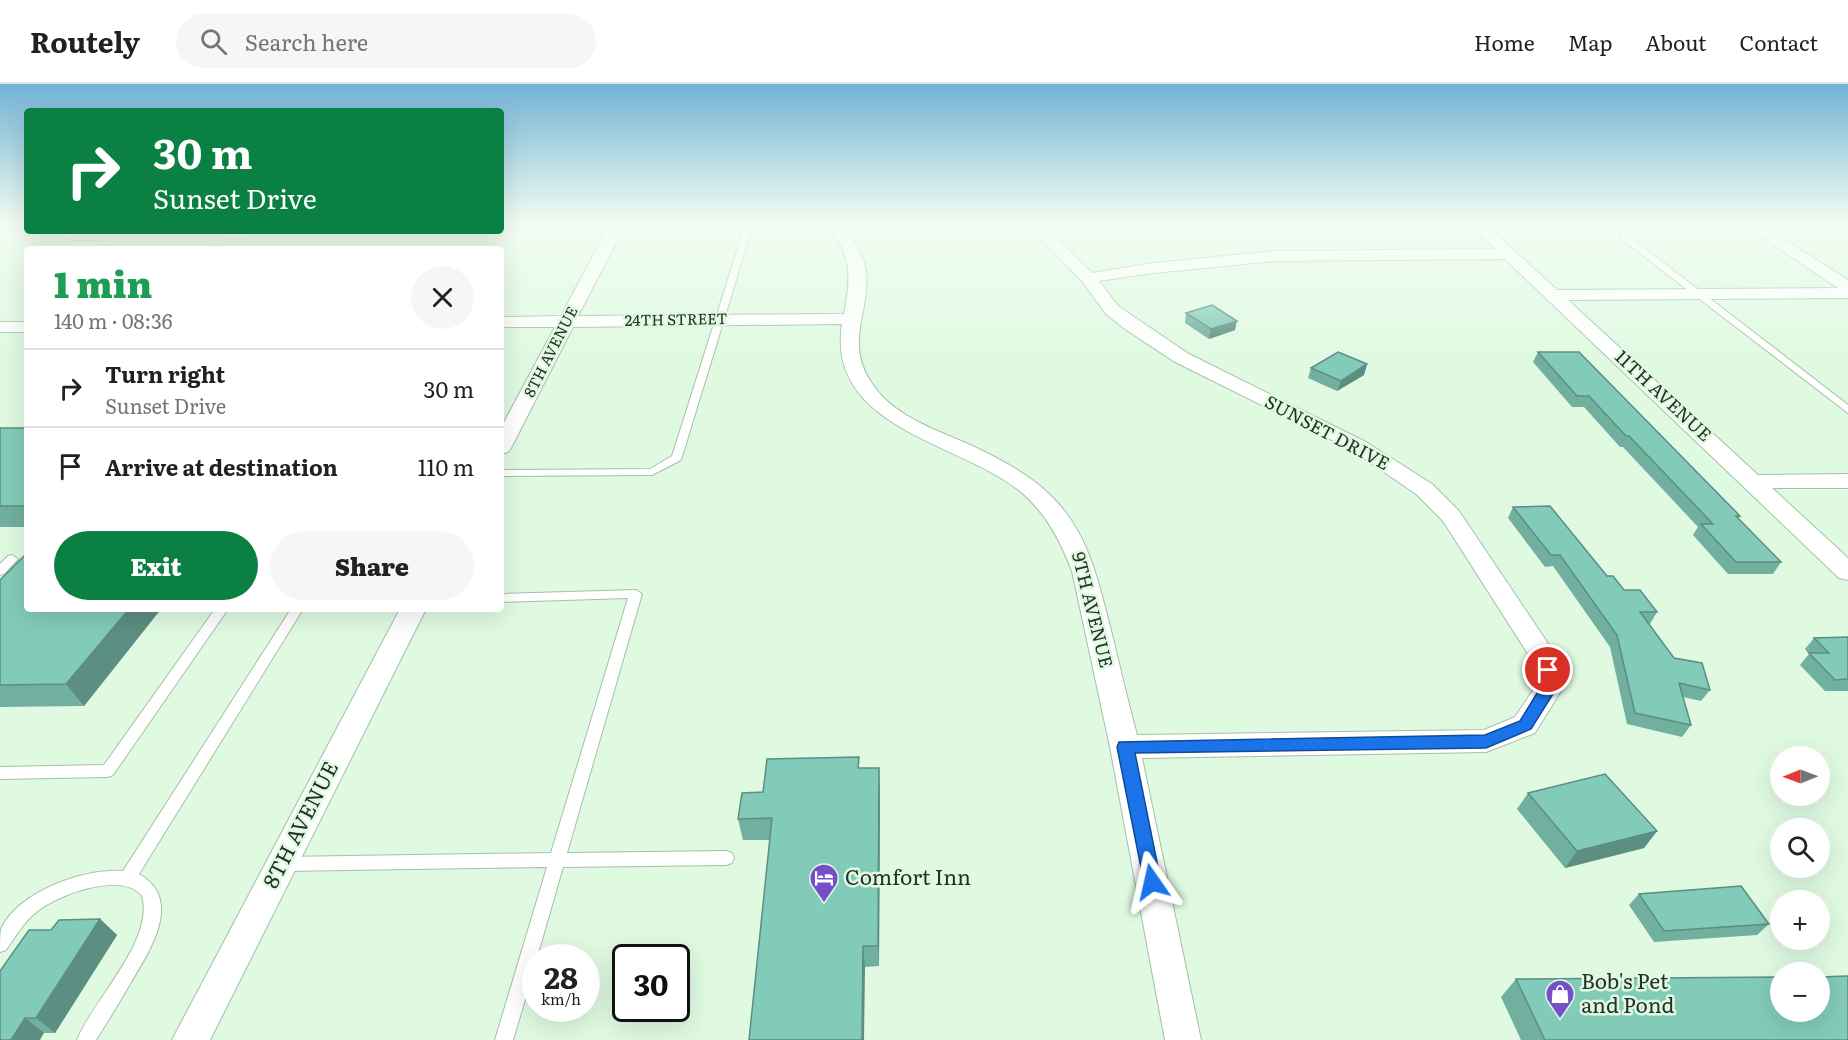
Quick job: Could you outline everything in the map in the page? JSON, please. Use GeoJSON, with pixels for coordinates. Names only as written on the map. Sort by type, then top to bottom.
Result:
{"type":"FeatureCollection","features":[{"type":"Feature","properties":{"kind":"street","name":"8TH AVENUE"},"geometry":{"type":"LineString","coordinates":[[504,442],[595,268]]}},
{"type":"Feature","properties":{"kind":"street","name":"9TH AVENUE"},"geometry":{"type":"LineString","coordinates":[[857,268],[857,293],[851,319],[850,360],[871,396],[889,412],[912,427],[935,435],[1026,484],[1059,517],[1075,543],[1084,571],[1125,747],[1183,1040]]}},
{"type":"Feature","properties":{"kind":"street","name":"SUNSET DRIVE"},"geometry":{"type":"LineString","coordinates":[[1078,268],[1112,310],[1182,358],[1359,446],[1424,489],[1450,516],[1472,546],[1540,652],[1550,686],[1525,725],[1486,741],[1125,747]]}},
{"type":"Feature","properties":{"kind":"street"},"geometry":{"type":"LineString","coordinates":[[1088,278],[1157,268]]}},
{"type":"Feature","properties":{"kind":"street","name":"11TH AVENUE"},"geometry":{"type":"LineString","coordinates":[[1523,268],[1556,295],[1848,572]]}},
{"type":"Feature","properties":{"kind":"street"},"geometry":{"type":"LineString","coordinates":[[1818,268],[1848,287]]}},
{"type":"Feature","properties":{"kind":"street"},"geometry":{"type":"LineString","coordinates":[[1556,295],[1848,293]]}},
{"type":"Feature","properties":{"kind":"street","name":"24TH STREET"},"geometry":{"type":"LineString","coordinates":[[504,322],[851,319]]}},
{"type":"Feature","properties":{"kind":"street"},"geometry":{"type":"LineString","coordinates":[[0,327],[24,327]]}},
{"type":"Feature","properties":{"kind":"street"},"geometry":{"type":"LineString","coordinates":[[1753,482],[1848,481]]}},
{"type":"Feature","properties":{"kind":"street","name":"8TH AVENUE"},"geometry":{"type":"LineString","coordinates":[[190,1040],[411,612]]}},
{"type":"Feature","properties":{"kind":"lane"},"geometry":{"type":"LineString","coordinates":[[504,472],[652,472],[677,458],[735,268]]}},
{"type":"Feature","properties":{"kind":"lane"},"geometry":{"type":"LineString","coordinates":[[1664,268],[1848,410]]}},
{"type":"Feature","properties":{"kind":"lane"},"geometry":{"type":"LineString","coordinates":[[0,559],[12,559],[0,571]]}},
{"type":"Feature","properties":{"kind":"lane"},"geometry":{"type":"LineString","coordinates":[[504,598],[636,594],[504,1040]]}},
{"type":"Feature","properties":{"kind":"lane"},"geometry":{"type":"LineString","coordinates":[[0,773],[108,771],[220,612]]}},
{"type":"Feature","properties":{"kind":"lane"},"geometry":{"type":"LineString","coordinates":[[127,879],[295,612]]}},
{"type":"Feature","properties":{"kind":"lane"},"geometry":{"type":"LineString","coordinates":[[281,864],[726,858]]}},
{"type":"Feature","properties":{"kind":"lane"},"geometry":{"type":"LineString","coordinates":[[0,944],[17,921],[33,905],[52,894],[82,883],[127,879],[136,880],[146,887],[153,910],[145,943],[86,1040]]}},
{"type":"Feature","properties":{"kind":"building"},"geometry":{"type":"Polygon","coordinates":[[[1212,305],[1237,321],[1211,329],[1186,313],[1212,305]]]}},
{"type":"Feature","properties":{"kind":"building"},"geometry":{"type":"Polygon","coordinates":[[[1338,352],[1367,364],[1341,381],[1311,368],[1338,352]]]}},
{"type":"Feature","properties":{"kind":"building"},"geometry":{"type":"Polygon","coordinates":[[[1538,352],[1579,352],[1740,516],[1736,516],[1781,562],[1736,562],[1701,524],[1713,524],[1589,396],[1577,396],[1538,352]]]}},
{"type":"Feature","properties":{"kind":"building"},"geometry":{"type":"Polygon","coordinates":[[[0,428],[24,428],[24,506],[0,506],[0,428]]]}},
{"type":"Feature","properties":{"kind":"building"},"geometry":{"type":"Polygon","coordinates":[[[1550,506],[1607,576],[1613,576],[1624,590],[1640,590],[1657,612],[1640,612],[1674,658],[1702,663],[1710,690],[1679,683],[1691,725],[1635,713],[1617,635],[1560,555],[1551,555],[1513,507],[1550,506]]]}},
{"type":"Feature","properties":{"kind":"building"},"geometry":{"type":"Polygon","coordinates":[[[24,556],[24,612],[126,612],[66,684],[0,685],[0,580],[24,556]]]}},
{"type":"Feature","properties":{"kind":"building"},"geometry":{"type":"Polygon","coordinates":[[[1848,637],[1848,679],[1835,680],[1809,653],[1829,653],[1814,638],[1848,637]]]}},
{"type":"Feature","properties":{"kind":"building","name":"Comfort Inn"},"geometry":{"type":"Polygon","coordinates":[[[859,757],[858,768],[879,768],[878,946],[863,946],[862,1040],[749,1040],[772,818],[738,819],[742,793],[763,792],[767,759],[859,757]]]}},
{"type":"Feature","properties":{"kind":"building"},"geometry":{"type":"Polygon","coordinates":[[[1605,774],[1657,831],[1577,851],[1528,793],[1605,774]]]}},
{"type":"Feature","properties":{"kind":"building"},"geometry":{"type":"Polygon","coordinates":[[[1741,886],[1769,924],[1664,931],[1639,894],[1741,886]]]}},
{"type":"Feature","properties":{"kind":"building"},"geometry":{"type":"Polygon","coordinates":[[[100,919],[36,1018],[25,1018],[11,1040],[0,1040],[0,971],[29,930],[51,930],[59,920],[100,919]]]}},
{"type":"Feature","properties":{"kind":"building"},"geometry":{"type":"Polygon","coordinates":[[[1848,976],[1848,1040],[1545,1040],[1516,979],[1770,977],[1770,1022],[1830,1022],[1830,977],[1848,976]]]}},
{"type":"Feature","properties":{"kind":"place","name":"Comfort Inn"},"geometry":{"type":"Point","coordinates":[824,904]}},
{"type":"Feature","properties":{"kind":"place","name":"Bob's Pet and Pond"},"geometry":{"type":"Point","coordinates":[1560,1020]}},
{"type":"Feature","properties":{"kind":"route"},"geometry":{"type":"LineString","coordinates":[[1152,882],[1125,747],[1486,741],[1525,725],[1550,686],[1548,670]]}}]}
